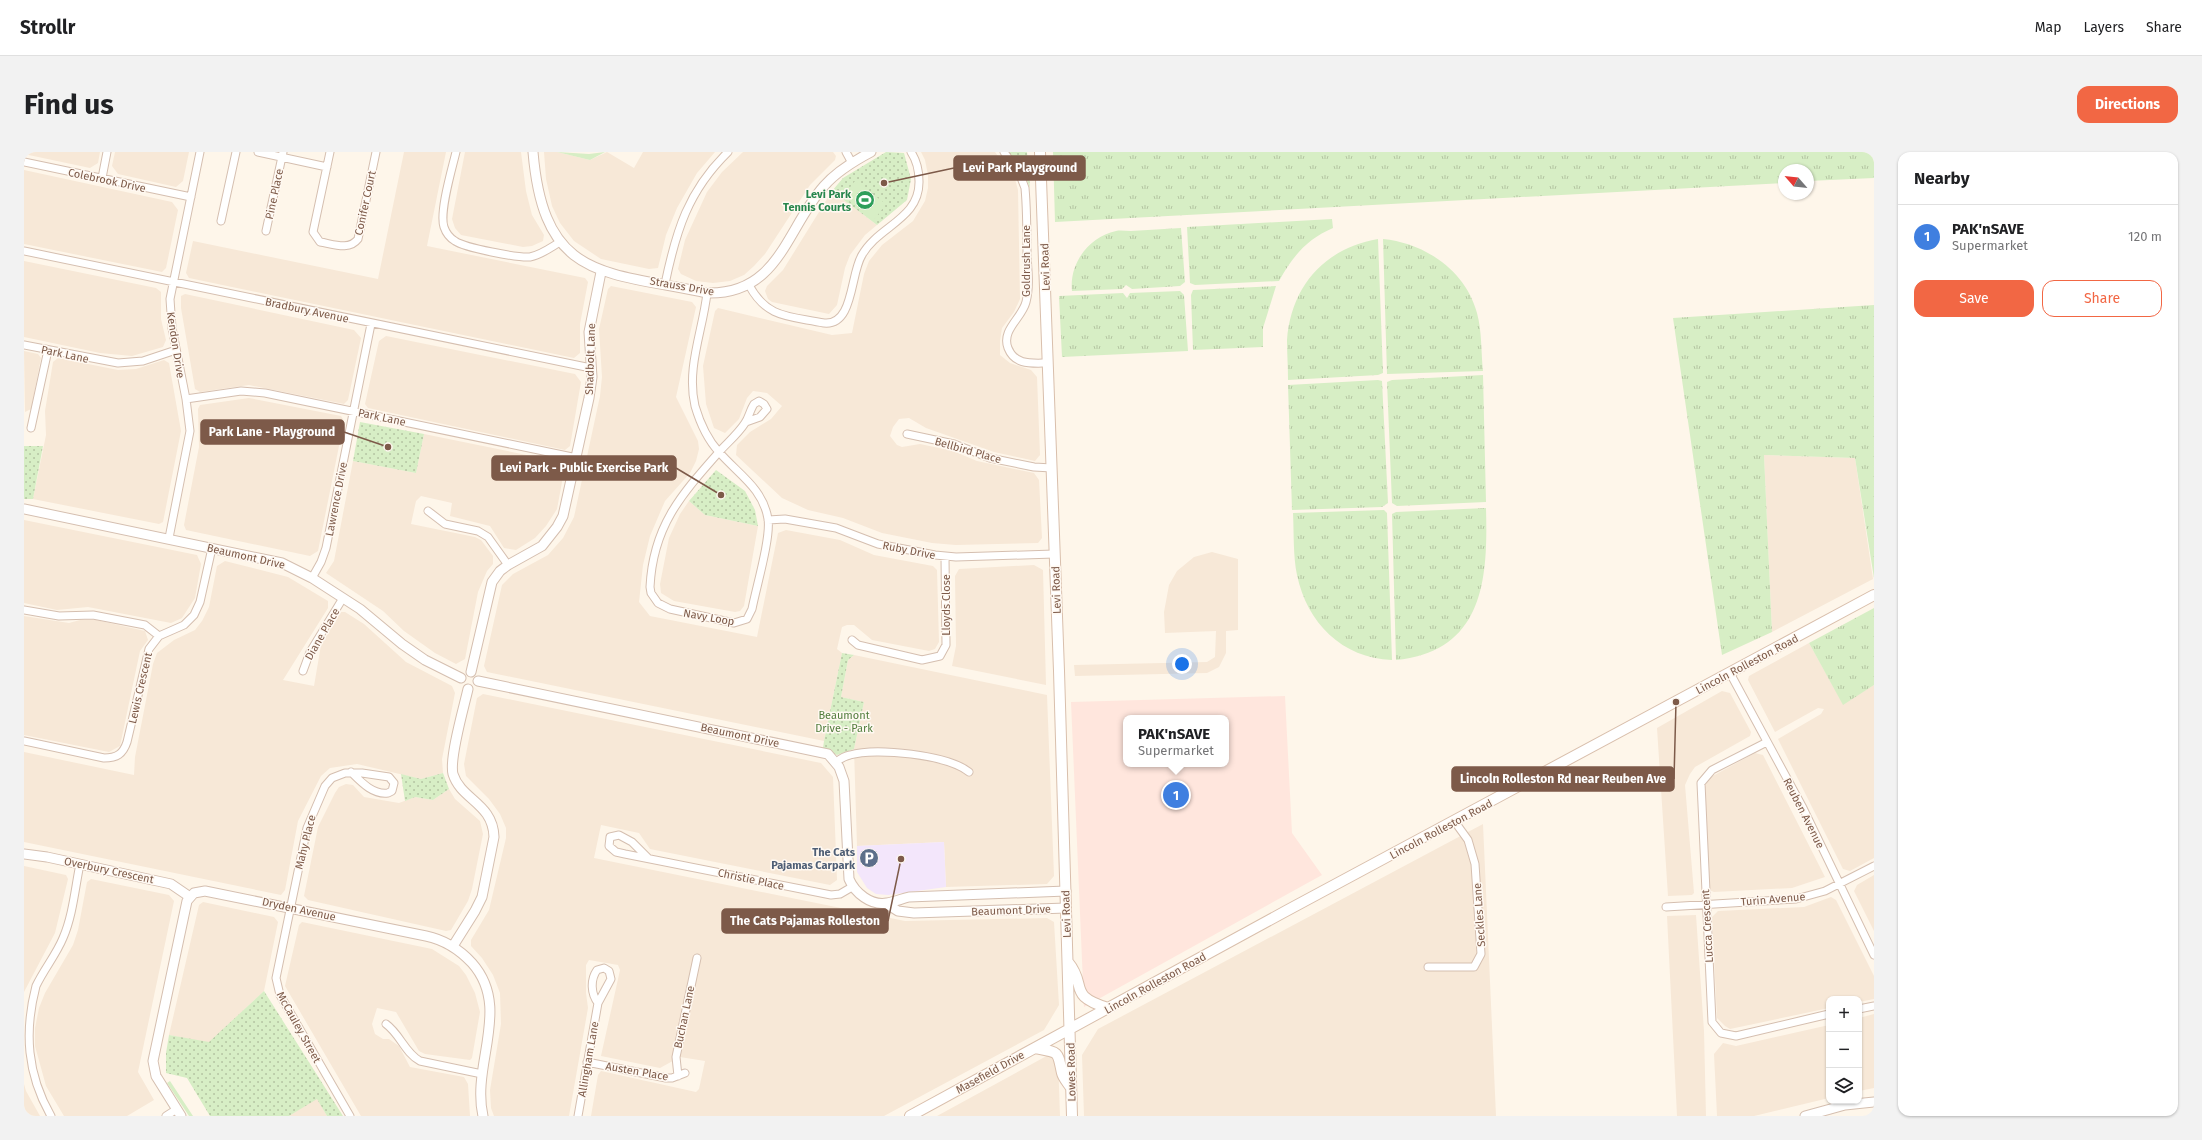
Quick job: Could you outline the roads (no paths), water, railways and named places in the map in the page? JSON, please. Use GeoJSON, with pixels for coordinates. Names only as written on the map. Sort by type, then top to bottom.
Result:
{"type":"FeatureCollection","features":[{"type":"Feature","properties":{"kind":"main road","name":"Levi Road"},"geometry":{"type":"LineString","coordinates":[[1040,152],[1070,1029]]}},
{"type":"Feature","properties":{"kind":"main road","name":"Lincoln Rolleston Road"},"geometry":{"type":"LineString","coordinates":[[1070,1029],[1874,595]]}},
{"type":"Feature","properties":{"kind":"main road"},"geometry":{"type":"LineString","coordinates":[[1068,962],[1076,972],[1081,994],[1094,1004],[1108,1008]]}},
{"type":"Feature","properties":{"kind":"main road","name":"Masefield Drive"},"geometry":{"type":"LineString","coordinates":[[910,1116],[1070,1029]]}},
{"type":"Feature","properties":{"kind":"main road","name":"Lowes Road"},"geometry":{"type":"LineString","coordinates":[[1070,1029],[1072,1116]]}},
{"type":"Feature","properties":{"kind":"main road"},"geometry":{"type":"LineString","coordinates":[[1035,1048],[1052,1051],[1060,1058],[1062,1075],[1071,1088]]}},
{"type":"Feature","properties":{"kind":"street"},"geometry":{"type":"LineString","coordinates":[[102,178],[107,152]]}},
{"type":"Feature","properties":{"kind":"street","name":"Kendon Drive"},"geometry":{"type":"LineString","coordinates":[[169,538],[189,439],[190,421],[176,350],[170,309],[200,152]]}},
{"type":"Feature","properties":{"kind":"street"},"geometry":{"type":"LineString","coordinates":[[222,221],[236,152]]}},
{"type":"Feature","properties":{"kind":"street"},"geometry":{"type":"LineString","coordinates":[[258,152],[283,155],[327,167]]}},
{"type":"Feature","properties":{"kind":"street","name":"Conifer Court"},"geometry":{"type":"LineString","coordinates":[[330,152],[313,232],[320,242],[348,247],[354,244],[358,239],[376,152]]}},
{"type":"Feature","properties":{"kind":"street"},"geometry":{"type":"LineString","coordinates":[[456,152],[443,220],[446,233],[451,238],[456,242],[472,247],[528,257],[542,253],[560,242]]}},
{"type":"Feature","properties":{"kind":"street","name":"Strauss Drive"},"geometry":{"type":"LineString","coordinates":[[533,152],[536,183],[541,206],[560,242],[582,261],[601,272],[707,293],[729,292],[749,285],[765,272],[773,263],[824,186],[852,163],[871,152]]}},
{"type":"Feature","properties":{"kind":"street"},"geometry":{"type":"LineString","coordinates":[[665,284],[677,233],[690,203],[709,173],[728,152]]}},
{"type":"Feature","properties":{"kind":"street"},"geometry":{"type":"LineString","coordinates":[[846,152],[852,163]]}},
{"type":"Feature","properties":{"kind":"street"},"geometry":{"type":"LineString","coordinates":[[749,285],[759,303],[771,311],[824,323],[833,322],[840,318],[847,308],[855,271],[863,253],[877,236],[906,215],[915,204],[919,180],[917,164],[911,152]]}},
{"type":"Feature","properties":{"kind":"street","name":"Goldrush Lane"},"geometry":{"type":"LineString","coordinates":[[1004,152],[1020,175],[1024,188],[1028,283],[1026,304],[1009,330],[1007,345],[1011,354],[1019,360],[1029,363],[1048,363]]}},
{"type":"Feature","properties":{"kind":"street","name":"Pine Place"},"geometry":{"type":"LineString","coordinates":[[266,232],[283,155]]}},
{"type":"Feature","properties":{"kind":"street","name":"Colebrook Drive"},"geometry":{"type":"LineString","coordinates":[[24,162],[191,197]]}},
{"type":"Feature","properties":{"kind":"street","name":"Bradbury Avenue"},"geometry":{"type":"LineString","coordinates":[[24,251],[371,324],[591,368]]}},
{"type":"Feature","properties":{"kind":"street","name":"Shadbolt Lane"},"geometry":{"type":"LineString","coordinates":[[471,672],[488,589],[495,577],[508,565],[542,546],[557,527],[567,504],[589,398],[591,368],[589,332],[601,272]]}},
{"type":"Feature","properties":{"kind":"street","name":"Navy Loop"},"geometry":{"type":"LineString","coordinates":[[707,293],[693,371],[693,396],[702,427],[719,452],[757,491],[768,520],[768,534],[752,609],[747,619],[734,623],[670,609],[658,603],[651,593],[650,581],[658,541],[665,521],[678,499],[719,452]]}},
{"type":"Feature","properties":{"kind":"street","name":"Lawrence Drive"},"geometry":{"type":"LineString","coordinates":[[312,578],[324,556],[371,324]]}},
{"type":"Feature","properties":{"kind":"street","name":"Park Lane"},"geometry":{"type":"LineString","coordinates":[[24,345],[118,363],[143,361],[176,350]]}},
{"type":"Feature","properties":{"kind":"street"},"geometry":{"type":"LineString","coordinates":[[31,428],[48,350]]}},
{"type":"Feature","properties":{"kind":"street","name":"Park Lane"},"geometry":{"type":"LineString","coordinates":[[186,399],[232,392],[253,392],[354,411],[577,458]]}},
{"type":"Feature","properties":{"kind":"street"},"geometry":{"type":"LineString","coordinates":[[719,452],[746,422]]}},
{"type":"Feature","properties":{"kind":"street","name":"Bellbird Place"},"geometry":{"type":"LineString","coordinates":[[907,434],[954,444],[990,458],[1034,467],[1052,468]]}},
{"type":"Feature","properties":{"kind":"street","name":"Beaumont Drive"},"geometry":{"type":"LineString","coordinates":[[24,509],[169,538],[282,563],[312,578],[343,598],[376,621],[413,652],[438,668],[461,678]]}},
{"type":"Feature","properties":{"kind":"street"},"geometry":{"type":"LineString","coordinates":[[428,512],[446,524],[478,531],[488,537],[508,565]]}},
{"type":"Feature","properties":{"kind":"street","name":"Ruby Drive"},"geometry":{"type":"LineString","coordinates":[[768,520],[790,519],[836,528],[878,544],[945,557],[1054,554]]}},
{"type":"Feature","properties":{"kind":"street"},"geometry":{"type":"LineString","coordinates":[[24,610],[59,616],[94,614],[145,625],[159,636],[184,625],[198,609],[212,548]]}},
{"type":"Feature","properties":{"kind":"street","name":"Lloyds Close"},"geometry":{"type":"LineString","coordinates":[[852,640],[858,645],[922,660],[940,656],[946,645],[945,557]]}},
{"type":"Feature","properties":{"kind":"street","name":"Diane Place"},"geometry":{"type":"LineString","coordinates":[[303,672],[310,652],[343,598]]}},
{"type":"Feature","properties":{"kind":"street","name":"Lewis Crescent"},"geometry":{"type":"LineString","coordinates":[[24,742],[104,758],[118,756],[123,752],[127,742],[146,654],[159,636]]}},
{"type":"Feature","properties":{"kind":"street"},"geometry":{"type":"LineString","coordinates":[[465,672],[471,672],[477,676],[478,681],[473,688],[468,688],[462,684],[461,678],[465,672]]}},
{"type":"Feature","properties":{"kind":"street","name":"Reuben Avenue"},"geometry":{"type":"LineString","coordinates":[[1730,673],[1802,808],[1874,955]]}},
{"type":"Feature","properties":{"kind":"street","name":"Beaumont Drive"},"geometry":{"type":"LineString","coordinates":[[478,681],[822,752],[836,762]]}},
{"type":"Feature","properties":{"kind":"street"},"geometry":{"type":"LineString","coordinates":[[453,946],[482,897],[494,836],[494,828],[488,814],[458,784],[454,774],[453,761],[468,688]]}},
{"type":"Feature","properties":{"kind":"street","name":"Lucca Crescent"},"geometry":{"type":"LineString","coordinates":[[1767,742],[1712,770],[1701,783],[1711,1015],[1715,1028],[1721,1032],[1736,1036],[1826,1015]]}},
{"type":"Feature","properties":{"kind":"street"},"geometry":{"type":"LineString","coordinates":[[852,887],[847,868],[844,781],[836,762],[856,753],[900,753],[956,764],[969,772]]}},
{"type":"Feature","properties":{"kind":"street","name":"Mahy Place"},"geometry":{"type":"LineString","coordinates":[[290,907],[307,828],[312,814],[328,782],[339,774],[351,772],[389,777],[394,784],[393,788],[388,794],[379,793],[364,785],[351,772]]}},
{"type":"Feature","properties":{"kind":"street","name":"Seckles Lane"},"geometry":{"type":"LineString","coordinates":[[1428,967],[1474,967],[1481,954],[1476,864],[1468,840],[1455,822]]}},
{"type":"Feature","properties":{"kind":"street","name":"Christie Place"},"geometry":{"type":"LineString","coordinates":[[648,858],[639,848],[626,838],[619,835],[610,837],[609,846],[616,852],[831,895],[840,894],[852,887]]}},
{"type":"Feature","properties":{"kind":"street","name":"Overbury Crescent"},"geometry":{"type":"LineString","coordinates":[[24,854],[80,864],[174,885],[190,897]]}},
{"type":"Feature","properties":{"kind":"street"},"geometry":{"type":"LineString","coordinates":[[51,1116],[36,1089],[28,1070],[25,1046],[25,1021],[36,986],[56,952],[68,926],[80,864]]}},
{"type":"Feature","properties":{"kind":"street","name":"Turin Avenue"},"geometry":{"type":"LineString","coordinates":[[1666,907],[1796,899],[1821,893],[1874,866]]}},
{"type":"Feature","properties":{"kind":"street","name":"Beaumont Drive"},"geometry":{"type":"LineString","coordinates":[[852,887],[868,900],[887,904],[898,911],[905,913],[1066,908]]}},
{"type":"Feature","properties":{"kind":"street","name":"Dryden Avenue"},"geometry":{"type":"LineString","coordinates":[[190,897],[199,891],[213,891],[436,938],[453,946],[482,974],[487,986],[491,1011],[480,1099],[483,1116]]}},
{"type":"Feature","properties":{"kind":"street","name":"Beaumont Drive"},"geometry":{"type":"LineString","coordinates":[[887,904],[909,897],[1066,891]]}},
{"type":"Feature","properties":{"kind":"street"},"geometry":{"type":"LineString","coordinates":[[971,895],[971,911]]}},
{"type":"Feature","properties":{"kind":"street"},"geometry":{"type":"LineString","coordinates":[[166,1116],[179,1113],[156,1076],[154,1061],[186,905],[190,897]]}},
{"type":"Feature","properties":{"kind":"street","name":"McCauley Street"},"geometry":{"type":"LineString","coordinates":[[290,907],[276,973],[278,991],[350,1116]]}},
{"type":"Feature","properties":{"kind":"street","name":"Buchan Lane"},"geometry":{"type":"LineString","coordinates":[[678,1076],[676,1057],[697,958]]}},
{"type":"Feature","properties":{"kind":"street","name":"Allingham Lane"},"geometry":{"type":"LineString","coordinates":[[578,1116],[598,1003]]}},
{"type":"Feature","properties":{"kind":"street"},"geometry":{"type":"LineString","coordinates":[[1862,1008],[1874,1006]]}},
{"type":"Feature","properties":{"kind":"street"},"geometry":{"type":"LineString","coordinates":[[386,1024],[395,1031],[413,1057],[420,1061],[482,1074]]}},
{"type":"Feature","properties":{"kind":"street","name":"Austen Place"},"geometry":{"type":"LineString","coordinates":[[587,1062],[666,1078],[685,1073]]}},
{"type":"Feature","properties":{"kind":"street"},"geometry":{"type":"LineString","coordinates":[[1808,1116],[1845,1105],[1874,1102]]}},
{"type":"Feature","properties":{"kind":"place","name":"Levi Park Playground"},"geometry":{"type":"Point","coordinates":[884,183]}},
{"type":"Feature","properties":{"kind":"place","name":"Levi Park Tennis Courts"},"geometry":{"type":"Point","coordinates":[865,200]}},
{"type":"Feature","properties":{"kind":"place","name":"Park Lane - Playground"},"geometry":{"type":"Point","coordinates":[388,447]}},
{"type":"Feature","properties":{"kind":"place","name":"Levi Park - Public Exercise Park"},"geometry":{"type":"Point","coordinates":[721,495]}},
{"type":"Feature","properties":{"kind":"place","name":"Lincoln Rolleston Rd near Reuben Ave"},"geometry":{"type":"Point","coordinates":[1676,702]}},
{"type":"Feature","properties":{"kind":"place","name":"PAK'nSAVE"},"geometry":{"type":"Point","coordinates":[1176,795]}},
{"type":"Feature","properties":{"kind":"place","name":"The Cats Pajamas Carpark"},"geometry":{"type":"Point","coordinates":[869,858]}},
{"type":"Feature","properties":{"kind":"place","name":"The Cats Pajamas Rolleston"},"geometry":{"type":"Point","coordinates":[901,859]}},
{"type":"Feature","properties":{"kind":"park label","name":"Beaumont Drive - Park"},"geometry":{"type":"Point","coordinates":[844,721]}}]}
